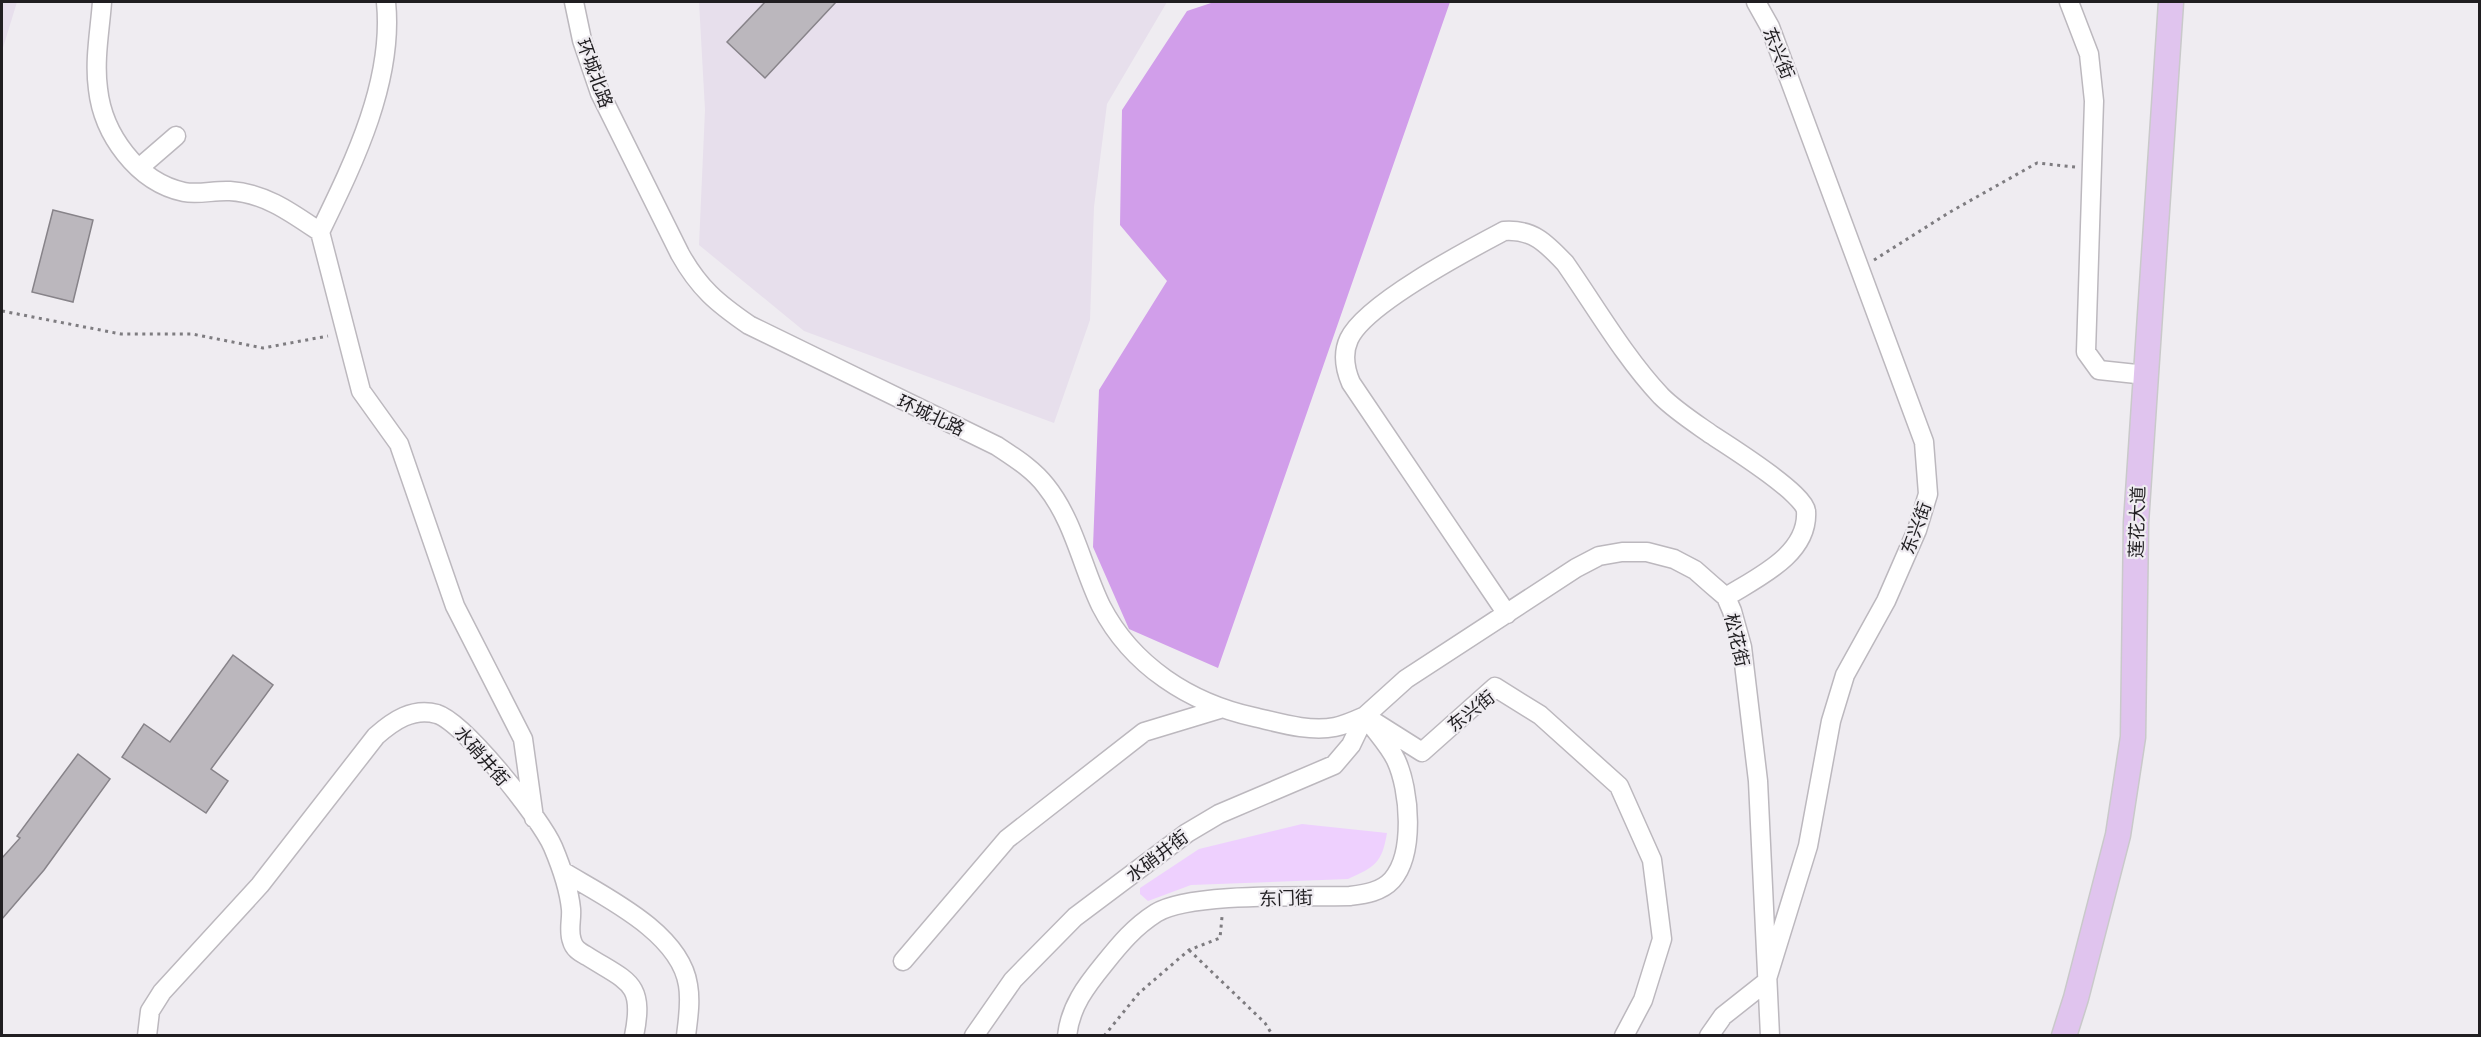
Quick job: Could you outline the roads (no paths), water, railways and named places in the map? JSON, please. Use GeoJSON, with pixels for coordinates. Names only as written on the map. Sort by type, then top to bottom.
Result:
{"type":"FeatureCollection","features":[{"type":"Feature","properties":{"kind":"main road","name":"莲花大道"},"geometry":{"type":"LineString","coordinates":[[2064,1035],[2076,998],[2118,835],[2133,737],[2136,523],[2171,2]]}},
{"type":"Feature","properties":{"kind":"street"},"geometry":{"type":"LineString","coordinates":[[102,2],[96,71],[98,90],[109,127],[118,144],[139,168],[164,186],[186,193],[231,191],[273,201],[320,232]]}},
{"type":"Feature","properties":{"kind":"street"},"geometry":{"type":"LineString","coordinates":[[386,2],[388,20],[379,81],[354,163],[320,232],[361,391],[399,444],[455,606],[523,739],[534,818]]}},
{"type":"Feature","properties":{"kind":"street","name":"环城北路"},"geometry":{"type":"LineString","coordinates":[[574,2],[582,40],[600,93],[695,280],[715,301],[749,325],[997,446],[1024,464],[1046,487],[1063,514],[1101,606],[1118,634],[1151,669],[1182,690],[1220,709],[1303,728],[1335,727],[1365,716]]}},
{"type":"Feature","properties":{"kind":"street","name":"东兴街"},"geometry":{"type":"LineString","coordinates":[[1756,2],[1770,27],[1924,442],[1928,494],[1917,530],[1886,601],[1845,675],[1831,721],[1808,846],[1766,982]]}},
{"type":"Feature","properties":{"kind":"street"},"geometry":{"type":"LineString","coordinates":[[2068,2],[2089,54],[2094,101],[2086,352],[2099,370],[2146,375]]}},
{"type":"Feature","properties":{"kind":"street"},"geometry":{"type":"LineString","coordinates":[[139,168],[176,136]]}},
{"type":"Feature","properties":{"kind":"street"},"geometry":{"type":"LineString","coordinates":[[1507,614],[1351,383],[1345,368],[1350,337],[1360,323],[1401,290],[1504,231],[1519,230],[1533,234],[1547,244],[1565,262],[1662,396],[1685,417],[1758,466],[1802,500],[1806,510],[1805,524],[1796,546],[1783,560],[1726,597]]}},
{"type":"Feature","properties":{"kind":"street","name":"松花街"},"geometry":{"type":"LineString","coordinates":[[1365,716],[1406,679],[1576,568],[1599,556],[1622,552],[1647,552],[1674,559],[1695,570],[1726,597],[1742,647],[1758,781],[1770,1035]]}},
{"type":"Feature","properties":{"kind":"street","name":"东兴街"},"geometry":{"type":"LineString","coordinates":[[1365,716],[1422,752],[1495,687],[1540,716],[1619,786],[1652,860],[1662,939],[1643,1000],[1624,1035]]}},
{"type":"Feature","properties":{"kind":"street"},"geometry":{"type":"LineString","coordinates":[[903,961],[1007,839],[1144,732],[1220,709]]}},
{"type":"Feature","properties":{"kind":"street","name":"水硝井街"},"geometry":{"type":"LineString","coordinates":[[147,1035],[150,1011],[162,992],[260,885],[376,736],[393,722],[414,712],[436,714],[452,721],[476,745],[534,818],[552,845],[561,871],[571,908],[571,939],[576,949],[626,981],[636,991],[639,1012],[634,1035]]}},
{"type":"Feature","properties":{"kind":"street","name":"水硝井街"},"geometry":{"type":"LineString","coordinates":[[974,1035],[1013,980],[1075,917],[1187,833],[1219,814],[1334,765],[1351,745],[1365,716]]}},
{"type":"Feature","properties":{"kind":"street","name":"东门街"},"geometry":{"type":"LineString","coordinates":[[1067,1035],[1069,1021],[1084,988],[1128,934],[1158,912],[1195,900],[1350,896],[1374,892],[1391,880],[1401,865],[1407,845],[1406,794],[1396,760],[1365,716]]}},
{"type":"Feature","properties":{"kind":"street"},"geometry":{"type":"LineString","coordinates":[[561,871],[651,927],[682,965],[688,983],[689,1004],[686,1035]]}},
{"type":"Feature","properties":{"kind":"street"},"geometry":{"type":"LineString","coordinates":[[1709,1035],[1724,1016],[1766,982]]}}]}
